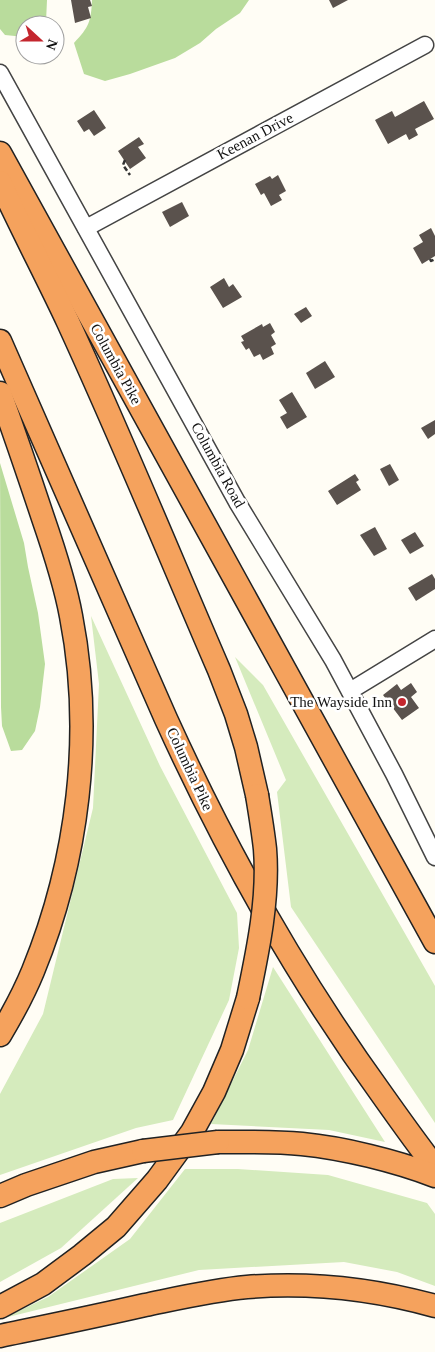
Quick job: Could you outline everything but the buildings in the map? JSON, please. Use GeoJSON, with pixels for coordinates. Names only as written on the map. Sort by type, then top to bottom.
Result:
{"type":"FeatureCollection","features":[{"type":"Feature","properties":{"kind":"highway","name":"Columbia Pike"},"geometry":{"type":"LineString","coordinates":[[0,153],[435,942]]}},
{"type":"Feature","properties":{"kind":"highway"},"geometry":{"type":"LineString","coordinates":[[0,182],[67,321],[107,410],[219,670],[246,747],[257,795],[265,850],[262,924],[248,998],[232,1050],[214,1092],[192,1132],[157,1180],[116,1227],[43,1284],[0,1307]]}},
{"type":"Feature","properties":{"kind":"highway","name":"Columbia Pike"},"geometry":{"type":"LineString","coordinates":[[0,340],[174,736],[223,838],[304,980],[350,1051],[435,1166]]}},
{"type":"Feature","properties":{"kind":"highway"},"geometry":{"type":"LineString","coordinates":[[0,393],[58,562],[69,607],[78,662],[81,730],[78,795],[61,885],[32,973],[0,1035]]}},
{"type":"Feature","properties":{"kind":"highway"},"geometry":{"type":"LineString","coordinates":[[0,1196],[26,1185],[94,1162],[143,1151],[218,1142],[302,1144],[385,1160],[435,1176]]}},
{"type":"Feature","properties":{"kind":"highway"},"geometry":{"type":"LineString","coordinates":[[0,1336],[195,1295],[246,1287],[336,1287],[374,1292],[435,1306]]}},
{"type":"Feature","properties":{"kind":"street","name":"Keenan Drive"},"geometry":{"type":"LineString","coordinates":[[86,228],[425,45]]}},
{"type":"Feature","properties":{"kind":"street","name":"Columbia Road"},"geometry":{"type":"LineString","coordinates":[[0,73],[237,502],[333,660],[394,774],[435,858]]}},
{"type":"Feature","properties":{"kind":"street"},"geometry":{"type":"LineString","coordinates":[[350,692],[435,639]]}},
{"type":"Feature","properties":{"kind":"path"},"geometry":{"type":"LineString","coordinates":[[125,160],[123,164],[130,175]]}},
{"type":"Feature","properties":{"kind":"path"},"geometry":{"type":"LineString","coordinates":[[430,259],[431,261],[435,259]]}},
{"type":"Feature","properties":{"kind":"green space"},"geometry":{"type":"Polygon","coordinates":[[[0,0],[47,0],[46,15],[15,15],[15,36],[5,35],[0,29],[0,0]]]}},
{"type":"Feature","properties":{"kind":"green space"},"geometry":{"type":"Polygon","coordinates":[[[92,0],[249,0],[240,13],[216,29],[200,43],[175,58],[105,81],[84,74],[74,43],[88,24],[92,0]]]}},
{"type":"Feature","properties":{"kind":"green space"},"geometry":{"type":"Polygon","coordinates":[[[0,463],[24,543],[38,613],[45,664],[35,731],[22,750],[11,751],[2,726],[1,707],[0,463]]]}},
{"type":"Feature","properties":{"kind":"green space"},"geometry":{"type":"Polygon","coordinates":[[[91,616],[160,766],[237,913],[239,948],[229,1000],[173,1120],[136,1128],[0,1175],[0,1094],[43,1014],[93,808],[99,684],[91,616]]]}},
{"type":"Feature","properties":{"kind":"green space"},"geometry":{"type":"Polygon","coordinates":[[[235,657],[263,685],[435,986],[435,1123],[291,907],[277,792],[286,780],[235,657]]]}},
{"type":"Feature","properties":{"kind":"green space"},"geometry":{"type":"Polygon","coordinates":[[[273,967],[385,1142],[329,1130],[211,1124],[248,1050],[273,967]]]}},
{"type":"Feature","properties":{"kind":"green space"},"geometry":{"type":"Polygon","coordinates":[[[185,1169],[238,1169],[328,1175],[427,1203],[435,1214],[435,1286],[397,1272],[344,1262],[199,1270],[4,1318],[48,1297],[130,1239],[185,1169]]]}},
{"type":"Feature","properties":{"kind":"green space"},"geometry":{"type":"Polygon","coordinates":[[[138,1178],[61,1248],[0,1282],[0,1223],[113,1179],[138,1178]]]}},
{"type":"Feature","properties":{"kind":"place","name":"The Wayside Inn"},"geometry":{"type":"Point","coordinates":[402,702]}}]}
